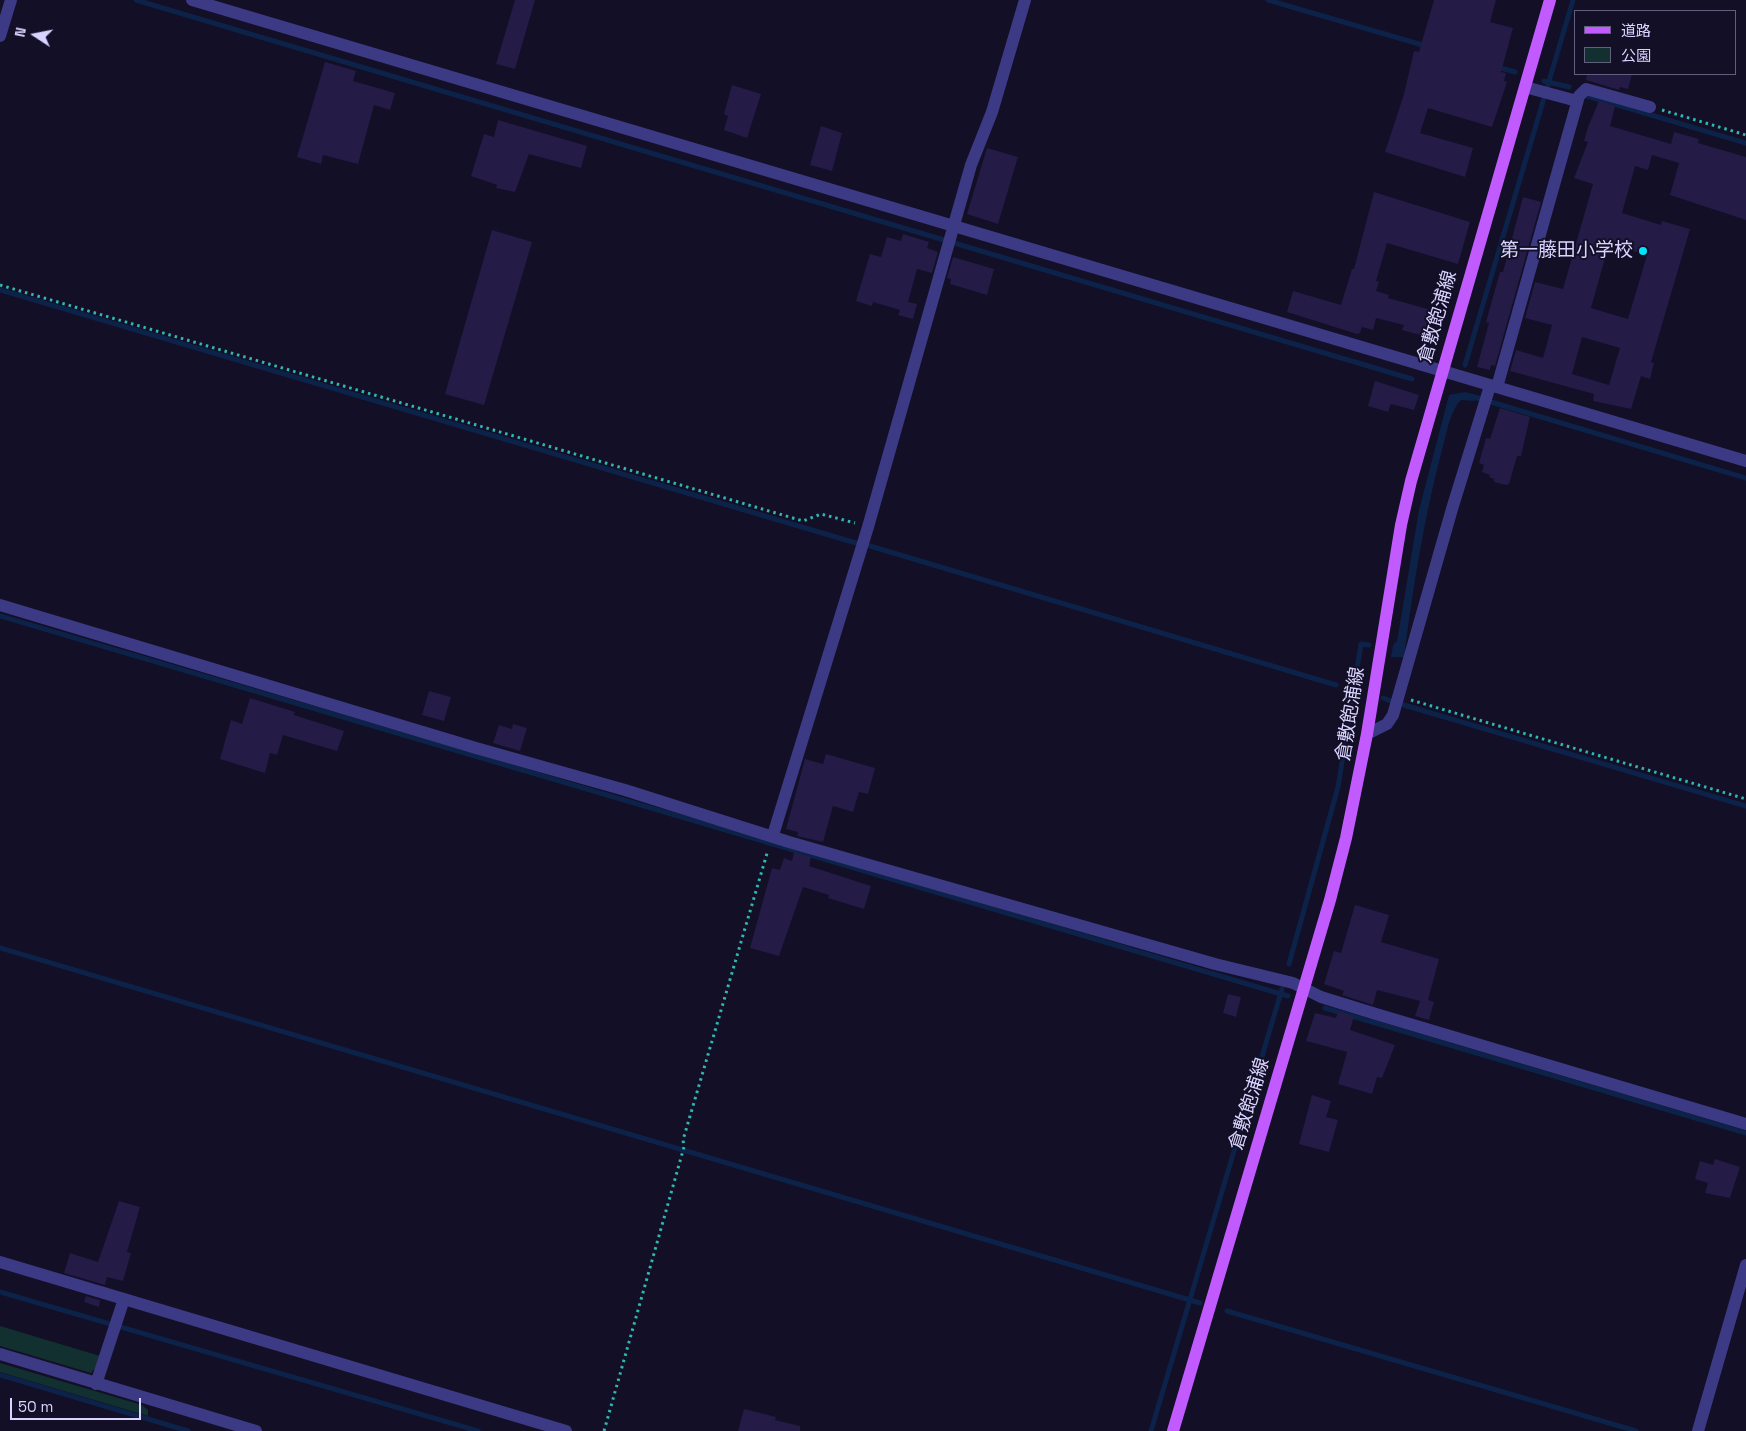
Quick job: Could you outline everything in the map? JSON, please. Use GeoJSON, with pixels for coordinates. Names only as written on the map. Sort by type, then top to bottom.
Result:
{"type":"FeatureCollection","features":[{"type":"Feature","properties":{"kind":"main road","name":"倉敷飽浦線"},"geometry":{"type":"LineString","coordinates":[[1172,1431],[1304,988],[1346,838],[1367,734],[1401,525],[1411,481],[1550,0]]}},
{"type":"Feature","properties":{"kind":"street"},"geometry":{"type":"LineString","coordinates":[[0,36],[11,0]]}},
{"type":"Feature","properties":{"kind":"street"},"geometry":{"type":"LineString","coordinates":[[192,0],[951,236],[1441,372],[1746,461]]}},
{"type":"Feature","properties":{"kind":"street"},"geometry":{"type":"LineString","coordinates":[[771,841],[868,527],[971,165],[992,112],[1025,0]]}},
{"type":"Feature","properties":{"kind":"street"},"geometry":{"type":"LineString","coordinates":[[1524,87],[1577,100]]}},
{"type":"Feature","properties":{"kind":"street"},"geometry":{"type":"LineString","coordinates":[[1367,734],[1387,724],[1394,715],[1452,508],[1485,402],[1493,387],[1577,100],[1582,90],[1586,89],[1650,107]]}},
{"type":"Feature","properties":{"kind":"street"},"geometry":{"type":"LineString","coordinates":[[0,605],[771,841],[1215,964],[1293,983],[1321,997],[1746,1124]]}},
{"type":"Feature","properties":{"kind":"street"},"geometry":{"type":"LineString","coordinates":[[0,1262],[566,1431]]}},
{"type":"Feature","properties":{"kind":"street"},"geometry":{"type":"LineString","coordinates":[[1698,1431],[1746,1265]]}},
{"type":"Feature","properties":{"kind":"street"},"geometry":{"type":"LineString","coordinates":[[96,1384],[124,1299]]}},
{"type":"Feature","properties":{"kind":"street"},"geometry":{"type":"LineString","coordinates":[[0,1354],[256,1431]]}},
{"type":"Feature","properties":{"kind":"path"},"geometry":{"type":"LineString","coordinates":[[1650,107],[1746,135]]}},
{"type":"Feature","properties":{"kind":"path"},"geometry":{"type":"LineString","coordinates":[[0,285],[803,521],[821,514],[868,527]]}},
{"type":"Feature","properties":{"kind":"path"},"geometry":{"type":"LineString","coordinates":[[1399,697],[1746,800]]}},
{"type":"Feature","properties":{"kind":"path"},"geometry":{"type":"LineString","coordinates":[[604,1431],[684,1147],[683,1140],[771,841]]}},
{"type":"Feature","properties":{"kind":"green space"},"geometry":{"type":"Polygon","coordinates":[[[0,1326],[100,1356],[97,1366],[91,1373],[0,1346],[0,1326]]]}},
{"type":"Feature","properties":{"kind":"green space"},"geometry":{"type":"Polygon","coordinates":[[[0,1363],[142,1405],[148,1410],[148,1416],[0,1372],[0,1363]]]}},
{"type":"Feature","properties":{"kind":"water"},"geometry":{"type":"Polygon","coordinates":[[[1465,392],[1476,395],[1475,401],[1461,400],[1449,424],[1424,527],[1404,657],[1391,657],[1393,645],[1397,641],[1419,510],[1449,395],[1465,392]]]}},
{"type":"Feature","properties":{"kind":"building"},"geometry":{"type":"Polygon","coordinates":[[[515,0],[535,0],[515,69],[496,64],[515,0]]]}},
{"type":"Feature","properties":{"kind":"building"},"geometry":{"type":"Polygon","coordinates":[[[1434,0],[1496,0],[1490,22],[1513,28],[1501,72],[1506,73],[1504,81],[1507,82],[1492,127],[1428,108],[1420,133],[1473,148],[1465,177],[1385,152],[1404,94],[1414,51],[1419,52],[1434,0]]]}},
{"type":"Feature","properties":{"kind":"building"},"geometry":{"type":"Polygon","coordinates":[[[325,62],[356,71],[353,81],[395,93],[390,110],[374,105],[358,164],[323,155],[321,164],[297,157],[325,62]]]}},
{"type":"Feature","properties":{"kind":"building"},"geometry":{"type":"Polygon","coordinates":[[[1587,75],[1632,75],[1628,89],[1620,87],[1619,90],[1586,80],[1587,75]]]}},
{"type":"Feature","properties":{"kind":"building"},"geometry":{"type":"Polygon","coordinates":[[[732,85],[761,94],[747,138],[724,130],[728,116],[724,114],[732,85]]]}},
{"type":"Feature","properties":{"kind":"building"},"geometry":{"type":"Polygon","coordinates":[[[1599,101],[1615,106],[1610,126],[1671,144],[1674,132],[1699,139],[1698,143],[1746,157],[1746,220],[1670,195],[1679,163],[1652,155],[1648,170],[1635,166],[1622,213],[1661,225],[1662,221],[1690,229],[1651,362],[1654,363],[1650,379],[1641,376],[1631,409],[1593,401],[1594,394],[1510,371],[1516,350],[1543,358],[1552,325],[1525,318],[1535,282],[1563,289],[1593,184],[1574,178],[1588,142],[1584,141],[1599,101]],[[1609,244],[1591,308],[1628,319],[1647,255],[1609,244]],[[1582,337],[1572,374],[1609,385],[1620,348],[1582,337]]]}},
{"type":"Feature","properties":{"kind":"building"},"geometry":{"type":"Polygon","coordinates":[[[498,120],[587,146],[581,168],[529,154],[515,192],[496,188],[497,185],[471,176],[484,134],[494,137],[498,120]]]}},
{"type":"Feature","properties":{"kind":"building"},"geometry":{"type":"Polygon","coordinates":[[[821,126],[842,133],[832,171],[810,165],[821,126]]]}},
{"type":"Feature","properties":{"kind":"building"},"geometry":{"type":"Polygon","coordinates":[[[987,148],[1018,157],[998,224],[967,214],[987,148]]]}},
{"type":"Feature","properties":{"kind":"building"},"geometry":{"type":"Polygon","coordinates":[[[1374,192],[1470,222],[1458,264],[1387,243],[1376,281],[1379,282],[1376,291],[1389,295],[1388,298],[1431,310],[1426,327],[1423,326],[1420,335],[1402,330],[1404,325],[1376,318],[1373,330],[1362,327],[1360,333],[1357,334],[1287,312],[1293,291],[1341,305],[1352,269],[1354,269],[1374,192]]]}},
{"type":"Feature","properties":{"kind":"building"},"geometry":{"type":"Polygon","coordinates":[[[1523,197],[1541,202],[1495,366],[1491,365],[1490,370],[1477,367],[1489,323],[1486,322],[1500,272],[1503,272],[1523,197]]]}},
{"type":"Feature","properties":{"kind":"building"},"geometry":{"type":"Polygon","coordinates":[[[492,230],[532,242],[484,405],[445,394],[492,230]]]}},
{"type":"Feature","properties":{"kind":"building"},"geometry":{"type":"Polygon","coordinates":[[[903,234],[929,242],[927,248],[938,252],[932,273],[917,269],[908,302],[917,304],[913,319],[898,315],[900,310],[873,302],[872,306],[856,301],[870,254],[881,257],[887,237],[901,241],[903,234]]]}},
{"type":"Feature","properties":{"kind":"building"},"geometry":{"type":"Polygon","coordinates":[[[953,257],[994,269],[987,295],[950,284],[951,279],[947,278],[953,257]]]}},
{"type":"Feature","properties":{"kind":"building"},"geometry":{"type":"Polygon","coordinates":[[[1375,381],[1419,395],[1414,410],[1391,404],[1388,412],[1368,406],[1375,381]]]}},
{"type":"Feature","properties":{"kind":"building"},"geometry":{"type":"Polygon","coordinates":[[[1500,408],[1530,417],[1521,456],[1517,456],[1509,484],[1506,485],[1494,482],[1494,479],[1489,477],[1490,475],[1482,472],[1484,465],[1479,463],[1486,438],[1490,439],[1500,408]]]}},
{"type":"Feature","properties":{"kind":"building"},"geometry":{"type":"Polygon","coordinates":[[[429,691],[451,697],[444,721],[422,715],[429,691]]]}},
{"type":"Feature","properties":{"kind":"building"},"geometry":{"type":"Polygon","coordinates":[[[250,698],[295,712],[294,715],[344,731],[337,751],[283,735],[277,755],[270,753],[265,773],[220,759],[231,720],[242,724],[250,698]]]}},
{"type":"Feature","properties":{"kind":"building"},"geometry":{"type":"Polygon","coordinates":[[[513,724],[527,728],[520,751],[493,743],[499,725],[512,729],[513,724]]]}},
{"type":"Feature","properties":{"kind":"building"},"geometry":{"type":"Polygon","coordinates":[[[826,754],[875,768],[868,794],[859,792],[853,812],[833,806],[823,842],[797,836],[798,832],[786,829],[805,759],[823,764],[826,754]]]}},
{"type":"Feature","properties":{"kind":"building"},"geometry":{"type":"Polygon","coordinates":[[[794,852],[811,857],[809,866],[871,886],[864,909],[828,898],[829,895],[803,887],[779,956],[750,948],[772,868],[780,870],[784,858],[792,861],[794,852]]]}},
{"type":"Feature","properties":{"kind":"building"},"geometry":{"type":"Polygon","coordinates":[[[1355,905],[1389,915],[1381,942],[1439,959],[1428,1000],[1434,1002],[1429,1020],[1415,1016],[1420,1001],[1377,990],[1373,1005],[1342,995],[1344,991],[1324,984],[1334,951],[1341,953],[1355,905]]]}},
{"type":"Feature","properties":{"kind":"building"},"geometry":{"type":"Polygon","coordinates":[[[1228,994],[1241,997],[1236,1017],[1223,1013],[1228,994]]]}},
{"type":"Feature","properties":{"kind":"building"},"geometry":{"type":"Polygon","coordinates":[[[1338,1011],[1354,1016],[1350,1030],[1395,1045],[1382,1078],[1377,1077],[1372,1094],[1338,1084],[1347,1052],[1306,1041],[1315,1013],[1336,1018],[1338,1011]]]}},
{"type":"Feature","properties":{"kind":"building"},"geometry":{"type":"Polygon","coordinates":[[[1312,1095],[1331,1101],[1326,1117],[1338,1120],[1329,1152],[1299,1144],[1312,1095]]]}},
{"type":"Feature","properties":{"kind":"building"},"geometry":{"type":"Polygon","coordinates":[[[1715,1159],[1740,1167],[1730,1198],[1705,1193],[1708,1183],[1695,1179],[1700,1161],[1713,1165],[1715,1159]]]}},
{"type":"Feature","properties":{"kind":"building"},"geometry":{"type":"Polygon","coordinates":[[[119,1201],[140,1207],[127,1252],[131,1253],[123,1281],[107,1277],[105,1285],[64,1273],[70,1253],[98,1262],[119,1201]]]}},
{"type":"Feature","properties":{"kind":"building"},"geometry":{"type":"Polygon","coordinates":[[[86,1296],[100,1300],[99,1307],[84,1302],[86,1296]]]}},
{"type":"Feature","properties":{"kind":"building"},"geometry":{"type":"Polygon","coordinates":[[[744,1409],[776,1417],[775,1420],[800,1426],[800,1431],[738,1431],[744,1409]]]}},
{"type":"Feature","properties":{"kind":"waterway"},"geometry":{"type":"LineString","coordinates":[[136,0],[1412,379]]}},
{"type":"Feature","properties":{"kind":"waterway"},"geometry":{"type":"LineString","coordinates":[[1268,0],[1426,46]]}},
{"type":"Feature","properties":{"kind":"waterway"},"geometry":{"type":"LineString","coordinates":[[1465,365],[1573,0]]}},
{"type":"Feature","properties":{"kind":"waterway"},"geometry":{"type":"LineString","coordinates":[[1497,67],[1515,72]]}},
{"type":"Feature","properties":{"kind":"waterway"},"geometry":{"type":"LineString","coordinates":[[1544,81],[1569,87]]}},
{"type":"Feature","properties":{"kind":"waterway"},"geometry":{"type":"LineString","coordinates":[[1587,96],[1746,143]]}},
{"type":"Feature","properties":{"kind":"waterway"},"geometry":{"type":"LineString","coordinates":[[0,290],[856,543]]}},
{"type":"Feature","properties":{"kind":"waterway"},"geometry":{"type":"LineString","coordinates":[[1471,396],[1746,478]]}},
{"type":"Feature","properties":{"kind":"waterway"},"geometry":{"type":"LineString","coordinates":[[870,546],[1336,685]]}},
{"type":"Feature","properties":{"kind":"waterway"},"geometry":{"type":"LineString","coordinates":[[0,616],[1288,996]]}},
{"type":"Feature","properties":{"kind":"waterway"},"geometry":{"type":"LineString","coordinates":[[1289,964],[1338,787],[1361,644],[1369,645]]}},
{"type":"Feature","properties":{"kind":"waterway"},"geometry":{"type":"LineString","coordinates":[[1349,689],[1361,692]]}},
{"type":"Feature","properties":{"kind":"waterway"},"geometry":{"type":"LineString","coordinates":[[1383,698],[1391,701]]}},
{"type":"Feature","properties":{"kind":"waterway"},"geometry":{"type":"LineString","coordinates":[[1404,705],[1746,806]]}},
{"type":"Feature","properties":{"kind":"waterway"},"geometry":{"type":"LineString","coordinates":[[0,948],[1200,1303]]}},
{"type":"Feature","properties":{"kind":"waterway"},"geometry":{"type":"LineString","coordinates":[[1151,1431],[1282,989]]}},
{"type":"Feature","properties":{"kind":"waterway"},"geometry":{"type":"LineString","coordinates":[[1325,1008],[1746,1133]]}},
{"type":"Feature","properties":{"kind":"waterway"},"geometry":{"type":"LineString","coordinates":[[0,1292],[478,1431]]}},
{"type":"Feature","properties":{"kind":"waterway"},"geometry":{"type":"LineString","coordinates":[[1227,1311],[1636,1431]]}},
{"type":"Feature","properties":{"kind":"waterway"},"geometry":{"type":"LineString","coordinates":[[0,1375],[188,1431]]}},
{"type":"Feature","properties":{"kind":"place","name":"第一藤田小学校"},"geometry":{"type":"Point","coordinates":[1643,251]}}]}
